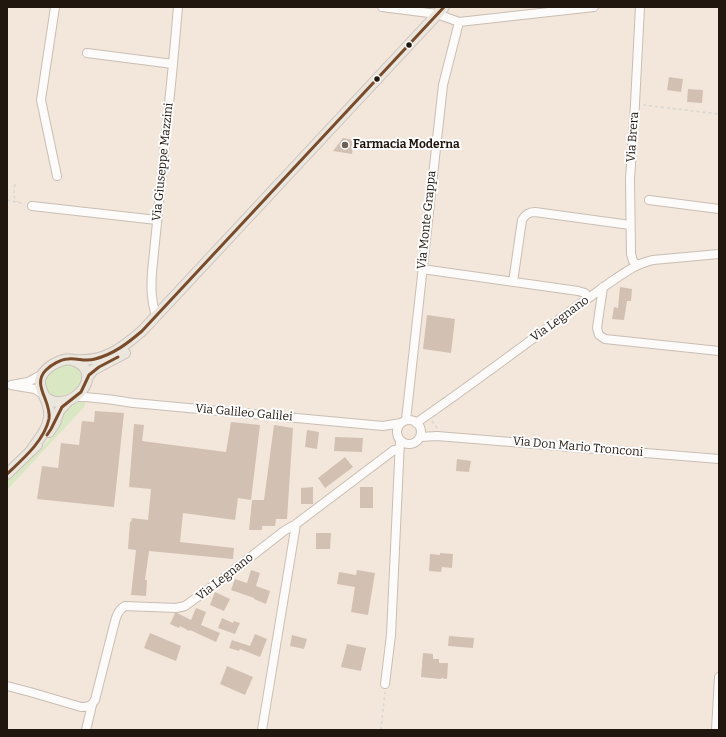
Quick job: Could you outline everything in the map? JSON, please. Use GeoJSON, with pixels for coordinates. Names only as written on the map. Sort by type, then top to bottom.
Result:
{"type":"FeatureCollection","features":[{"type":"Feature","properties":{"kind":"main road"},"geometry":{"type":"LineString","coordinates":[[32,449],[44,431],[49,418],[49,409],[40,386],[41,378],[46,370],[59,361],[67,359],[85,360],[105,356],[121,348],[142,331],[441,11]]}},
{"type":"Feature","properties":{"kind":"main road"},"geometry":{"type":"LineString","coordinates":[[87,379],[93,370],[124,354],[133,345],[142,331]]}},
{"type":"Feature","properties":{"kind":"main road"},"geometry":{"type":"LineString","coordinates":[[7,474],[45,438],[62,407],[82,391],[86,384],[87,374],[85,368],[79,362],[74,360]]}},
{"type":"Feature","properties":{"kind":"main road"},"geometry":{"type":"LineString","coordinates":[[43,395],[50,400],[58,402],[74,397]]}},
{"type":"Feature","properties":{"kind":"street"},"geometry":{"type":"LineString","coordinates":[[55,7],[41,100],[57,176]]}},
{"type":"Feature","properties":{"kind":"street","name":"Via Giuseppe Mazzini"},"geometry":{"type":"LineString","coordinates":[[156,316],[152,305],[151,285],[178,7]]}},
{"type":"Feature","properties":{"kind":"street"},"geometry":{"type":"LineString","coordinates":[[382,7],[441,11],[459,22],[594,7]]}},
{"type":"Feature","properties":{"kind":"street","name":"Via Brera"},"geometry":{"type":"LineString","coordinates":[[637,265],[633,261],[631,254],[630,179],[640,7]]}},
{"type":"Feature","properties":{"kind":"street","name":"Via Monte Grappa"},"geometry":{"type":"LineString","coordinates":[[403,422],[443,85],[459,22]]}},
{"type":"Feature","properties":{"kind":"street"},"geometry":{"type":"LineString","coordinates":[[87,53],[173,64]]}},
{"type":"Feature","properties":{"kind":"street"},"geometry":{"type":"LineString","coordinates":[[649,200],[719,209]]}},
{"type":"Feature","properties":{"kind":"street"},"geometry":{"type":"LineString","coordinates":[[32,206],[157,220]]}},
{"type":"Feature","properties":{"kind":"street"},"geometry":{"type":"LineString","coordinates":[[513,282],[522,220],[524,216],[531,212],[630,225]]}},
{"type":"Feature","properties":{"kind":"street","name":"Via Legnano"},"geometry":{"type":"LineString","coordinates":[[418,425],[445,403],[604,287],[637,265],[653,260],[719,254]]}},
{"type":"Feature","properties":{"kind":"street"},"geometry":{"type":"LineString","coordinates":[[422,269],[578,291],[585,293],[589,298]]}},
{"type":"Feature","properties":{"kind":"street"},"geometry":{"type":"LineString","coordinates":[[604,287],[597,328],[599,335],[605,339],[719,351]]}},
{"type":"Feature","properties":{"kind":"street"},"geometry":{"type":"LineString","coordinates":[[9,385],[28,382],[43,374]]}},
{"type":"Feature","properties":{"kind":"street","name":"Via Galileo Galilei"},"geometry":{"type":"LineString","coordinates":[[87,379],[89,388],[97,396],[134,403],[383,426],[403,422]]}},
{"type":"Feature","properties":{"kind":"street"},"geometry":{"type":"LineString","coordinates":[[9,385],[35,389],[43,395]]}},
{"type":"Feature","properties":{"kind":"street","name":"Via Galileo Galilei"},"geometry":{"type":"LineString","coordinates":[[74,397],[105,398]]}},
{"type":"Feature","properties":{"kind":"street"},"geometry":{"type":"LineString","coordinates":[[385,684],[390,635],[399,450],[399,437],[397,430],[403,422],[411,420],[418,425],[420,436],[417,440],[411,443],[403,442],[399,437]]}},
{"type":"Feature","properties":{"kind":"street","name":"Via Don Mario Tronconi"},"geometry":{"type":"LineString","coordinates":[[418,425],[437,436]]}},
{"type":"Feature","properties":{"kind":"street","name":"Via Galileo Galilei"},"geometry":{"type":"LineString","coordinates":[[383,426],[399,437]]}},
{"type":"Feature","properties":{"kind":"street","name":"Via Don Mario Tronconi"},"geometry":{"type":"LineString","coordinates":[[420,436],[437,436],[719,459]]}},
{"type":"Feature","properties":{"kind":"street","name":"Via Legnano"},"geometry":{"type":"LineString","coordinates":[[86,730],[117,613],[121,608],[125,606],[176,608],[185,606],[394,450],[399,450]]}},
{"type":"Feature","properties":{"kind":"street"},"geometry":{"type":"LineString","coordinates":[[262,730],[296,524]]}},
{"type":"Feature","properties":{"kind":"street"},"geometry":{"type":"LineString","coordinates":[[716,730],[719,677]]}},
{"type":"Feature","properties":{"kind":"street"},"geometry":{"type":"LineString","coordinates":[[7,686],[81,707],[89,707],[92,705]]}},
{"type":"Feature","properties":{"kind":"path"},"geometry":{"type":"LineString","coordinates":[[635,104],[719,114]]}},
{"type":"Feature","properties":{"kind":"path"},"geometry":{"type":"LineString","coordinates":[[15,184],[14,196],[15,200],[19,202]]}},
{"type":"Feature","properties":{"kind":"path"},"geometry":{"type":"LineString","coordinates":[[7,200],[32,206]]}},
{"type":"Feature","properties":{"kind":"path"},"geometry":{"type":"LineString","coordinates":[[381,730],[385,684]]}},
{"type":"Feature","properties":{"kind":"green space"},"geometry":{"type":"Polygon","coordinates":[[[74,364],[82,372],[82,380],[80,384],[66,395],[58,397],[50,395],[44,383],[45,378],[54,370],[74,364]]]}},
{"type":"Feature","properties":{"kind":"green space"},"geometry":{"type":"Polygon","coordinates":[[[76,400],[85,400],[85,406],[7,490],[7,481],[54,434],[64,409],[76,400]]]}},
{"type":"Feature","properties":{"kind":"building"},"geometry":{"type":"Polygon","coordinates":[[[669,77],[683,79],[681,92],[667,90],[669,77]]]}},
{"type":"Feature","properties":{"kind":"building"},"geometry":{"type":"Polygon","coordinates":[[[688,89],[703,90],[702,103],[687,102],[688,89]]]}},
{"type":"Feature","properties":{"kind":"building","name":"Farmacia Moderna"},"geometry":{"type":"Polygon","coordinates":[[[343,138],[354,140],[352,154],[333,151],[343,138]]]}},
{"type":"Feature","properties":{"kind":"building"},"geometry":{"type":"Polygon","coordinates":[[[620,287],[632,289],[631,301],[627,301],[624,320],[612,319],[614,307],[618,308],[620,287]]]}},
{"type":"Feature","properties":{"kind":"building"},"geometry":{"type":"Polygon","coordinates":[[[427,315],[455,319],[451,353],[423,349],[427,315]]]}},
{"type":"Feature","properties":{"kind":"building"},"geometry":{"type":"Polygon","coordinates":[[[95,411],[124,413],[114,507],[37,499],[42,466],[58,468],[61,443],[79,445],[82,421],[94,422],[95,411]]]}},
{"type":"Feature","properties":{"kind":"building"},"geometry":{"type":"Polygon","coordinates":[[[231,422],[260,425],[251,500],[238,498],[235,520],[183,513],[180,542],[234,548],[233,559],[149,551],[145,580],[147,580],[146,596],[131,595],[136,550],[128,549],[130,522],[132,518],[148,520],[151,489],[129,487],[134,424],[144,425],[142,441],[226,452],[231,422]]]}},
{"type":"Feature","properties":{"kind":"building"},"geometry":{"type":"Polygon","coordinates":[[[274,425],[293,428],[287,519],[276,519],[275,526],[262,526],[262,530],[249,530],[252,500],[264,500],[274,425]]]}},
{"type":"Feature","properties":{"kind":"building"},"geometry":{"type":"Polygon","coordinates":[[[307,430],[319,432],[317,449],[305,447],[307,430]]]}},
{"type":"Feature","properties":{"kind":"building"},"geometry":{"type":"Polygon","coordinates":[[[335,437],[363,438],[362,452],[334,451],[335,437]]]}},
{"type":"Feature","properties":{"kind":"building"},"geometry":{"type":"Polygon","coordinates":[[[345,457],[353,467],[325,488],[318,478],[345,457]]]}},
{"type":"Feature","properties":{"kind":"building"},"geometry":{"type":"Polygon","coordinates":[[[457,459],[471,461],[469,472],[456,471],[457,459]]]}},
{"type":"Feature","properties":{"kind":"building"},"geometry":{"type":"Polygon","coordinates":[[[313,487],[313,504],[301,504],[301,488],[313,487]]]}},
{"type":"Feature","properties":{"kind":"building"},"geometry":{"type":"Polygon","coordinates":[[[360,487],[373,487],[373,508],[360,508],[360,487]]]}},
{"type":"Feature","properties":{"kind":"building"},"geometry":{"type":"Polygon","coordinates":[[[316,533],[331,533],[330,549],[316,549],[316,533]]]}},
{"type":"Feature","properties":{"kind":"building"},"geometry":{"type":"Polygon","coordinates":[[[440,553],[453,554],[452,568],[442,567],[441,572],[429,571],[430,554],[440,555],[440,553]]]}},
{"type":"Feature","properties":{"kind":"building"},"geometry":{"type":"Polygon","coordinates":[[[251,570],[260,573],[256,586],[270,591],[266,604],[231,590],[235,579],[247,583],[251,570]]]}},
{"type":"Feature","properties":{"kind":"building"},"geometry":{"type":"Polygon","coordinates":[[[357,570],[375,573],[368,615],[351,612],[355,587],[337,584],[339,572],[356,575],[357,570]]]}},
{"type":"Feature","properties":{"kind":"building"},"geometry":{"type":"Polygon","coordinates":[[[215,592],[230,599],[224,611],[210,605],[215,592]]]}},
{"type":"Feature","properties":{"kind":"building"},"geometry":{"type":"Polygon","coordinates":[[[196,608],[206,612],[201,625],[220,633],[216,642],[180,626],[179,628],[170,624],[175,613],[191,620],[196,608]]]}},
{"type":"Feature","properties":{"kind":"building"},"geometry":{"type":"Polygon","coordinates":[[[222,618],[233,623],[234,621],[240,623],[235,634],[218,628],[222,618]]]}},
{"type":"Feature","properties":{"kind":"building"},"geometry":{"type":"Polygon","coordinates":[[[150,633],[181,646],[176,661],[144,648],[150,633]]]}},
{"type":"Feature","properties":{"kind":"building"},"geometry":{"type":"Polygon","coordinates":[[[255,634],[267,639],[260,657],[240,649],[239,651],[229,648],[232,640],[250,646],[255,634]]]}},
{"type":"Feature","properties":{"kind":"building"},"geometry":{"type":"Polygon","coordinates":[[[292,635],[307,639],[304,649],[290,646],[292,635]]]}},
{"type":"Feature","properties":{"kind":"building"},"geometry":{"type":"Polygon","coordinates":[[[449,636],[474,638],[473,648],[448,646],[449,636]]]}},
{"type":"Feature","properties":{"kind":"building"},"geometry":{"type":"Polygon","coordinates":[[[347,644],[366,648],[361,671],[341,667],[347,644]]]}},
{"type":"Feature","properties":{"kind":"building"},"geometry":{"type":"Polygon","coordinates":[[[423,653],[433,654],[433,659],[439,659],[439,663],[448,663],[447,679],[421,677],[423,653]]]}},
{"type":"Feature","properties":{"kind":"building"},"geometry":{"type":"Polygon","coordinates":[[[227,666],[253,677],[245,695],[220,684],[227,666]]]}},
{"type":"Feature","properties":{"kind":"transit line"},"geometry":{"type":"LineString","coordinates":[[7,474],[20,462],[43,435],[49,419],[48,406],[41,387],[42,376],[46,370],[65,359],[88,360],[102,357],[120,348],[142,331],[444,7]]}},
{"type":"Feature","properties":{"kind":"transit line"},"geometry":{"type":"LineString","coordinates":[[47,435],[62,407],[81,392],[89,375],[99,367],[118,357]]}},
{"type":"Feature","properties":{"kind":"place","name":"Farmacia Moderna"},"geometry":{"type":"Point","coordinates":[345,145]}}]}
